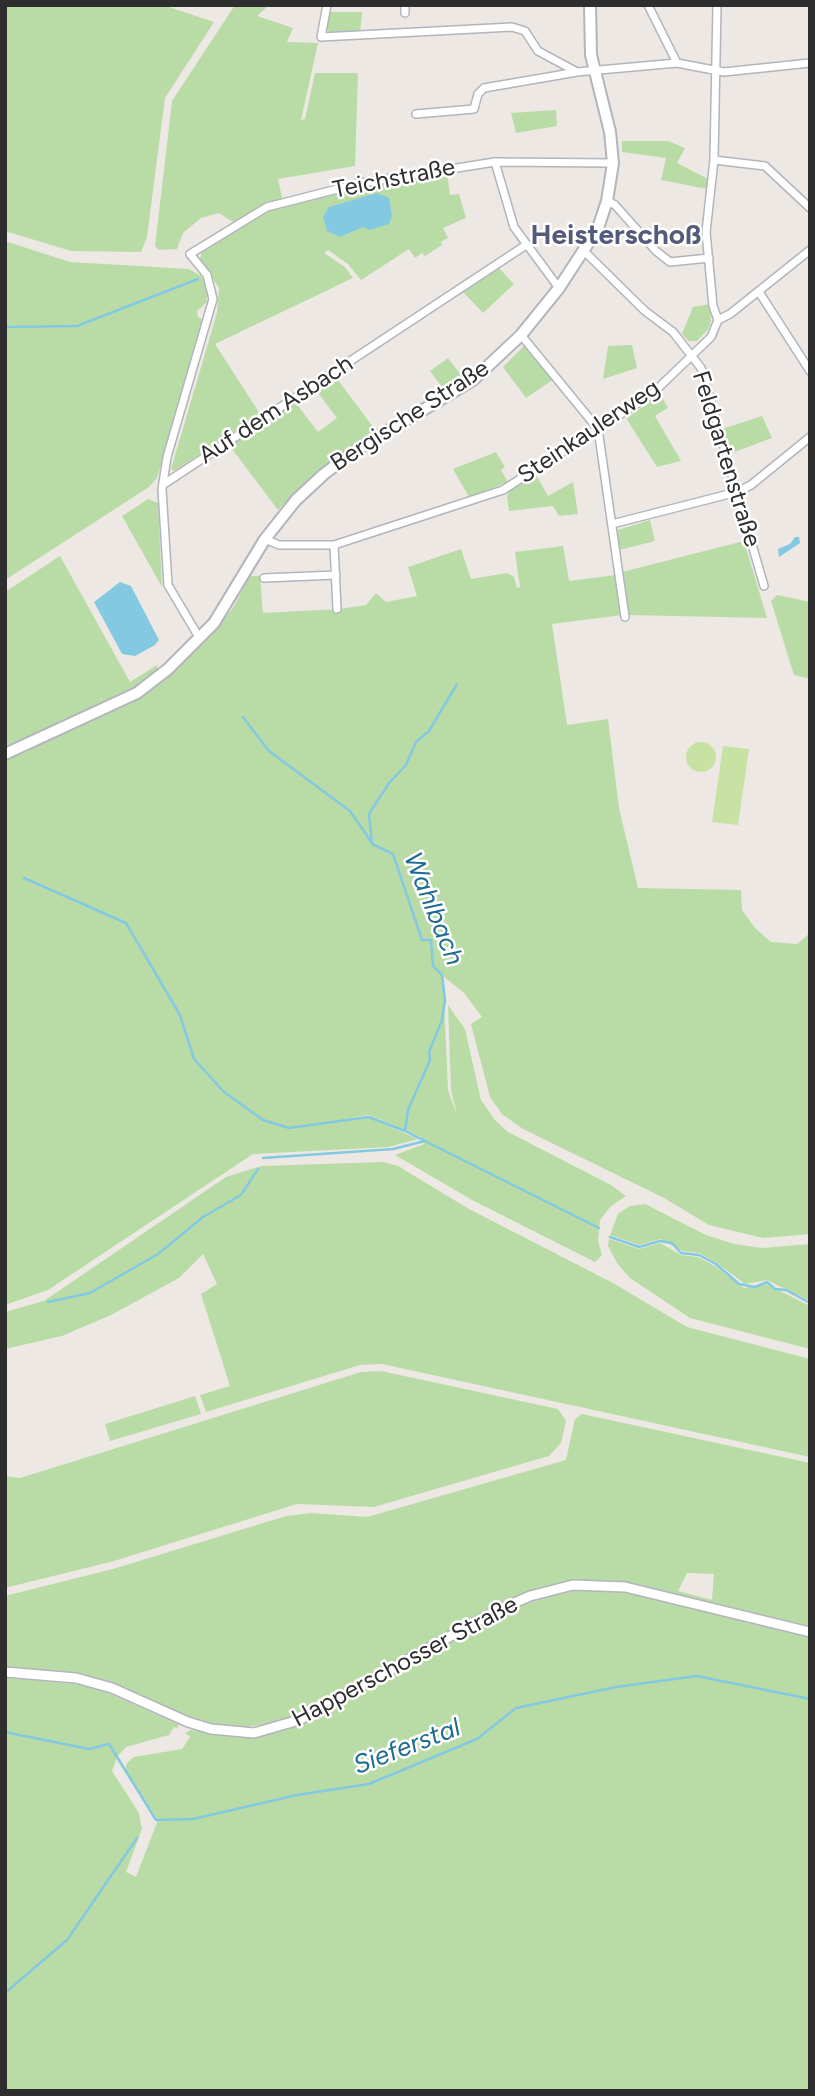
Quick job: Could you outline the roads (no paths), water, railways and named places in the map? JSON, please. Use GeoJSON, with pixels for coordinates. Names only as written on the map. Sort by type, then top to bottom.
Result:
{"type":"FeatureCollection","features":[{"type":"Feature","properties":{"kind":"main road","name":"Bergische Straße"},"geometry":{"type":"LineString","coordinates":[[5,754],[137,692],[168,670],[201,639],[229,601],[265,538],[324,474],[356,450],[456,392],[492,364],[521,335],[559,288],[585,252],[607,201],[613,163],[610,132],[590,43],[590,5]]}},
{"type":"Feature","properties":{"kind":"street"},"geometry":{"type":"LineString","coordinates":[[327,5],[321,37],[512,27],[525,31],[538,51],[577,72]]}},
{"type":"Feature","properties":{"kind":"street"},"geometry":{"type":"LineString","coordinates":[[648,5],[677,62]]}},
{"type":"Feature","properties":{"kind":"street"},"geometry":{"type":"LineString","coordinates":[[717,5],[714,160],[706,232],[718,320],[759,292],[810,250]]}},
{"type":"Feature","properties":{"kind":"street"},"geometry":{"type":"LineString","coordinates":[[416,114],[474,109],[478,94],[484,88],[577,72],[677,62],[715,70],[756,70],[810,63]]}},
{"type":"Feature","properties":{"kind":"street"},"geometry":{"type":"LineString","coordinates":[[714,160],[765,166],[810,208]]}},
{"type":"Feature","properties":{"kind":"street"},"geometry":{"type":"LineString","coordinates":[[495,162],[512,222],[559,288]]}},
{"type":"Feature","properties":{"kind":"street","name":"Teichstraße"},"geometry":{"type":"LineString","coordinates":[[164,485],[167,457],[214,299],[207,275],[190,254],[247,217],[279,202],[361,183],[495,162],[613,163]]}},
{"type":"Feature","properties":{"kind":"street"},"geometry":{"type":"LineString","coordinates":[[607,201],[615,205],[656,251],[670,262],[709,258]]}},
{"type":"Feature","properties":{"kind":"street","name":"Auf dem Asbach"},"geometry":{"type":"LineString","coordinates":[[164,485],[526,245]]}},
{"type":"Feature","properties":{"kind":"street","name":"Feldgartenstraße"},"geometry":{"type":"LineString","coordinates":[[585,252],[693,355],[701,368],[764,586]]}},
{"type":"Feature","properties":{"kind":"street"},"geometry":{"type":"LineString","coordinates":[[759,292],[810,371]]}},
{"type":"Feature","properties":{"kind":"street","name":"Steinkaulerweg"},"geometry":{"type":"LineString","coordinates":[[265,538],[279,545],[334,545],[503,490],[652,394],[711,337],[718,320]]}},
{"type":"Feature","properties":{"kind":"street"},"geometry":{"type":"LineString","coordinates":[[521,335],[598,429],[625,617]]}},
{"type":"Feature","properties":{"kind":"street"},"geometry":{"type":"LineString","coordinates":[[612,524],[737,492],[751,485],[810,437]]}},
{"type":"Feature","properties":{"kind":"street"},"geometry":{"type":"LineString","coordinates":[[164,485],[168,585],[201,639]]}},
{"type":"Feature","properties":{"kind":"street"},"geometry":{"type":"LineString","coordinates":[[334,545],[337,609]]}},
{"type":"Feature","properties":{"kind":"street"},"geometry":{"type":"LineString","coordinates":[[264,578],[336,575]]}},
{"type":"Feature","properties":{"kind":"street","name":"Happerschosser Straße"},"geometry":{"type":"LineString","coordinates":[[5,1672],[76,1678],[112,1688],[200,1726],[233,1733],[254,1733],[299,1720],[494,1612],[530,1596],[562,1588],[625,1587],[810,1632]]}},
{"type":"Feature","properties":{"kind":"water"},"geometry":{"type":"Polygon","coordinates":[[[377,193],[389,198],[392,216],[389,224],[370,230],[363,227],[340,237],[327,231],[323,217],[329,207],[377,193]]]}},
{"type":"Feature","properties":{"kind":"water"},"geometry":{"type":"Polygon","coordinates":[[[795,537],[799,537],[800,543],[779,557],[778,549],[790,544],[795,537]]]}},
{"type":"Feature","properties":{"kind":"water"},"geometry":{"type":"Polygon","coordinates":[[[120,582],[131,586],[159,640],[135,656],[122,654],[94,602],[120,582]]]}},
{"type":"Feature","properties":{"kind":"waterway"},"geometry":{"type":"LineString","coordinates":[[5,327],[77,326],[198,279]]}},
{"type":"Feature","properties":{"kind":"waterway","name":"Wahlbach"},"geometry":{"type":"LineString","coordinates":[[457,684],[429,731],[416,742],[406,765],[389,783],[369,814],[372,844],[393,854],[422,940],[431,940],[433,966],[442,975],[445,1000],[442,1020],[429,1052],[430,1060],[408,1110],[405,1131],[599,1228]]}},
{"type":"Feature","properties":{"kind":"waterway"},"geometry":{"type":"LineString","coordinates":[[243,717],[269,751],[350,811],[372,843]]}},
{"type":"Feature","properties":{"kind":"waterway"},"geometry":{"type":"LineString","coordinates":[[24,878],[126,923],[180,1015],[194,1059],[224,1092],[263,1120],[289,1128],[369,1117],[405,1131]]}},
{"type":"Feature","properties":{"kind":"waterway"},"geometry":{"type":"LineString","coordinates":[[263,1158],[393,1149],[425,1141]]}},
{"type":"Feature","properties":{"kind":"waterway"},"geometry":{"type":"LineString","coordinates":[[48,1302],[90,1293],[158,1254],[203,1217],[241,1195],[258,1169]]}},
{"type":"Feature","properties":{"kind":"waterway","name":"Wahlbach"},"geometry":{"type":"LineString","coordinates":[[610,1237],[639,1247],[660,1241],[672,1243],[681,1253],[699,1255],[716,1264],[739,1284],[755,1287],[767,1282],[775,1289],[786,1290],[810,1303]]}},
{"type":"Feature","properties":{"kind":"waterway","name":"Sieferstal"},"geometry":{"type":"LineString","coordinates":[[5,1732],[89,1749],[109,1744],[156,1820],[193,1819],[297,1795],[369,1784],[477,1739],[516,1708],[616,1687],[697,1676],[810,1699]]}},
{"type":"Feature","properties":{"kind":"waterway"},"geometry":{"type":"LineString","coordinates":[[5,1993],[67,1940],[137,1838]]}},
{"type":"Feature","properties":{"kind":"district","name":"Heisterschoß"},"geometry":{"type":"Point","coordinates":[616,236]}}]}
